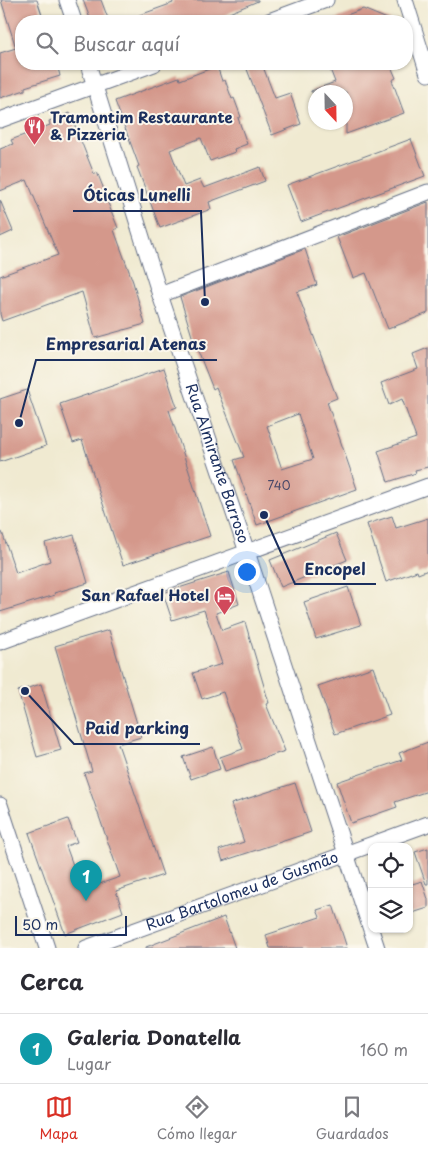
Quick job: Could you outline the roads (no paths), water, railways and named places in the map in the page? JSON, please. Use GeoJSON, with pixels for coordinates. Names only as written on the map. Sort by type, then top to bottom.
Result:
{"type":"FeatureCollection","features":[{"type":"Feature","properties":{"kind":"street"},"geometry":{"type":"LineString","coordinates":[[67,0],[72,15]]}},
{"type":"Feature","properties":{"kind":"street"},"geometry":{"type":"LineString","coordinates":[[285,15],[326,0]]}},
{"type":"Feature","properties":{"kind":"street"},"geometry":{"type":"LineString","coordinates":[[405,0],[410,15]]}},
{"type":"Feature","properties":{"kind":"street"},"geometry":{"type":"LineString","coordinates":[[413,26],[428,74]]}},
{"type":"Feature","properties":{"kind":"street","name":"Rua Almirante Barroso"},"geometry":{"type":"LineString","coordinates":[[90,70],[160,295],[247,552],[377,948]]}},
{"type":"Feature","properties":{"kind":"street"},"geometry":{"type":"LineString","coordinates":[[0,120],[138,70]]}},
{"type":"Feature","properties":{"kind":"street"},"geometry":{"type":"LineString","coordinates":[[160,295],[428,192]]}},
{"type":"Feature","properties":{"kind":"street"},"geometry":{"type":"LineString","coordinates":[[0,642],[428,486]]}},
{"type":"Feature","properties":{"kind":"street"},"geometry":{"type":"LineString","coordinates":[[0,805],[47,948]]}},
{"type":"Feature","properties":{"kind":"street","name":"Rua Bartolomeu de Gusmão"},"geometry":{"type":"LineString","coordinates":[[86,948],[428,824]]}},
{"type":"Feature","properties":{"kind":"place","name":"Tramontim Restaurante & Pizzeria"},"geometry":{"type":"Point","coordinates":[34,146]}},
{"type":"Feature","properties":{"kind":"place","name":"Óticas Lunelli"},"geometry":{"type":"Point","coordinates":[205,302]}},
{"type":"Feature","properties":{"kind":"place","name":"Empresarial Atenas"},"geometry":{"type":"Point","coordinates":[19,423]}},
{"type":"Feature","properties":{"kind":"place","name":"Encopel"},"geometry":{"type":"Point","coordinates":[264,515]}},
{"type":"Feature","properties":{"kind":"place","name":"San Rafael Hotel"},"geometry":{"type":"Point","coordinates":[225,615]}},
{"type":"Feature","properties":{"kind":"place","name":"Paid parking"},"geometry":{"type":"Point","coordinates":[25,691]}},
{"type":"Feature","properties":{"kind":"place","name":"Galeria Donatella"},"geometry":{"type":"Point","coordinates":[86,901]}}]}
